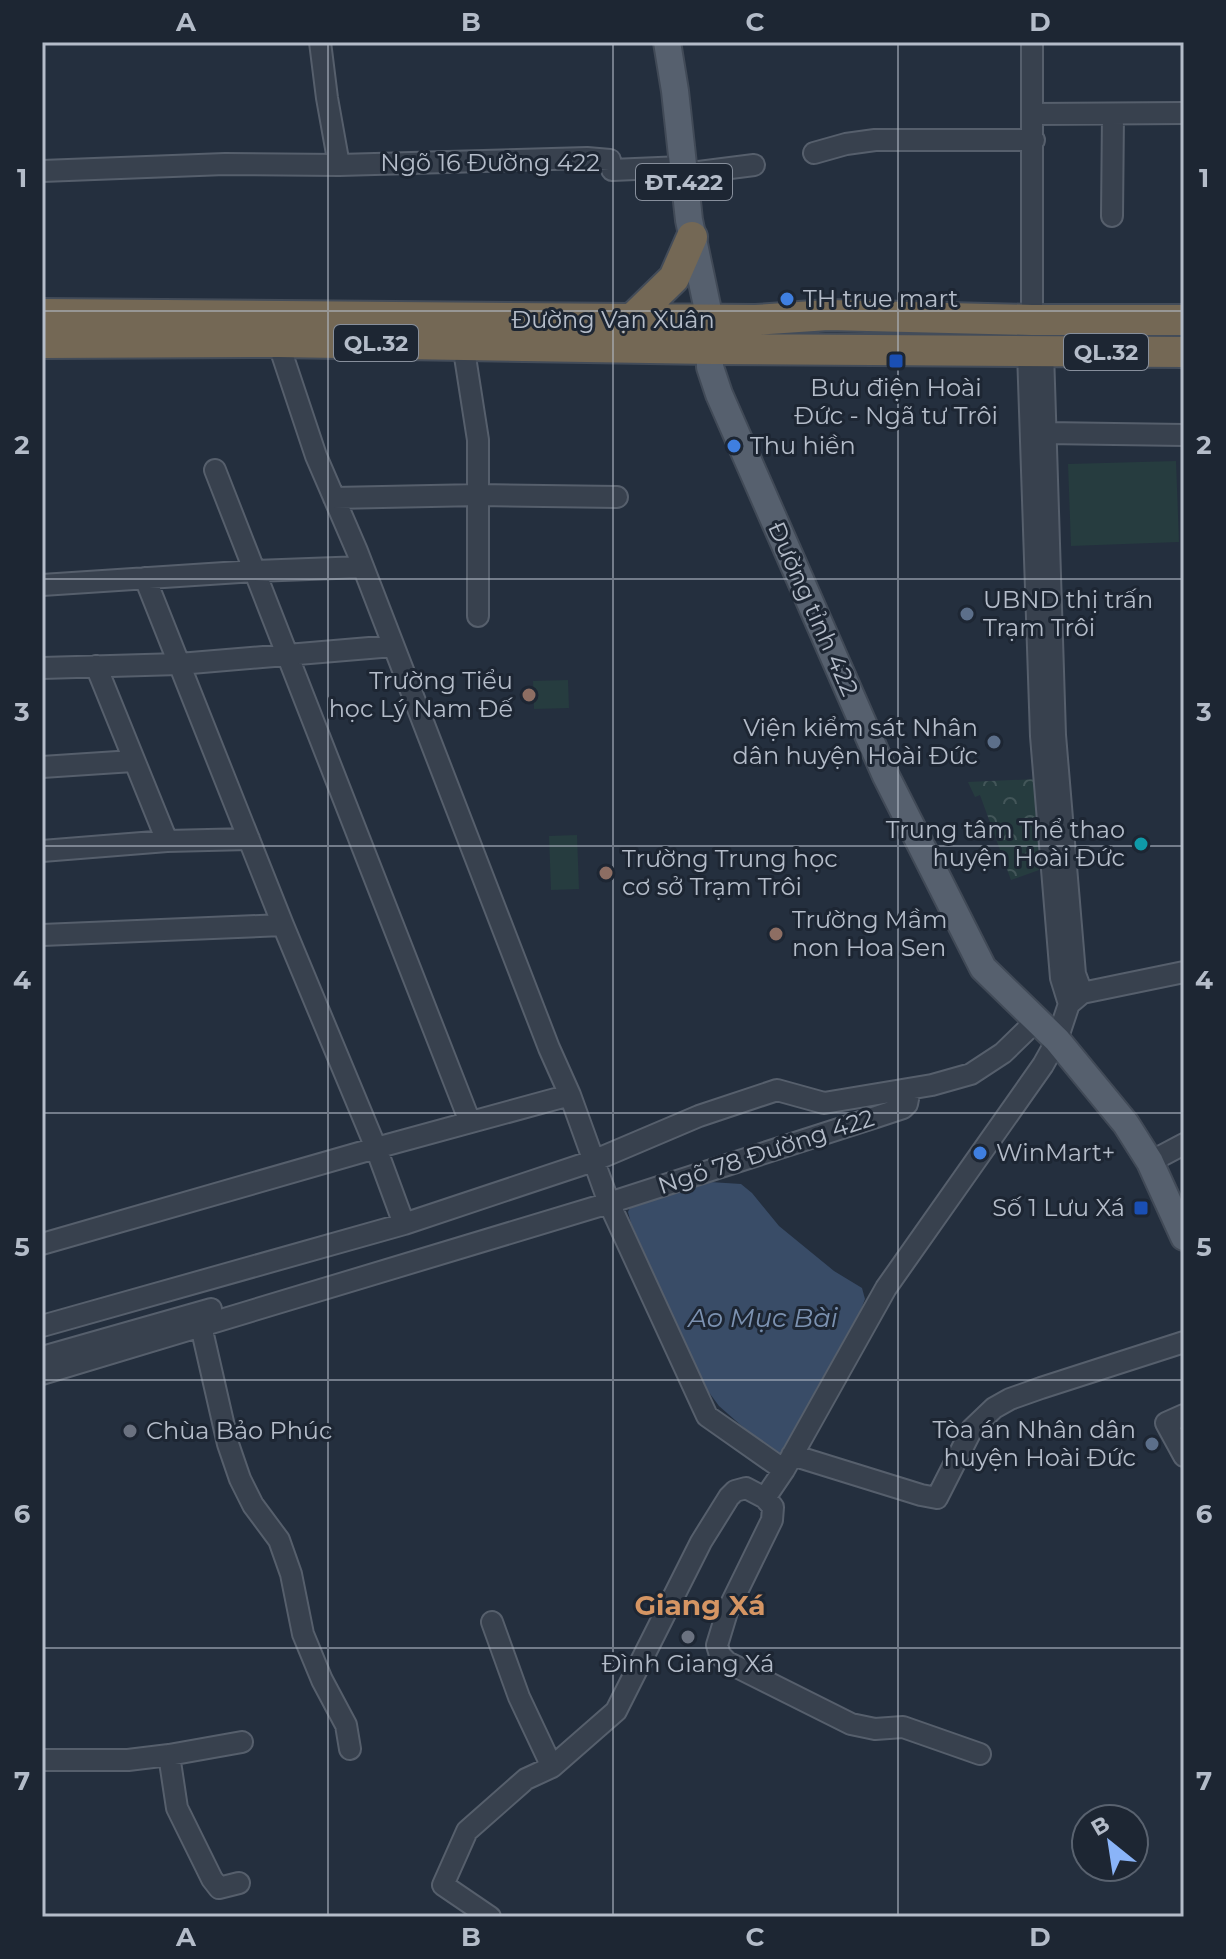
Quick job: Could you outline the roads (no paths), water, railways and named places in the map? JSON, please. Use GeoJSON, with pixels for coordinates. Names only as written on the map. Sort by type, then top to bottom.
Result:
{"type":"FeatureCollection","features":[{"type":"Feature","properties":{"kind":"highway"},"geometry":{"type":"LineString","coordinates":[[631,320],[674,278],[692,237]]}},
{"type":"Feature","properties":{"kind":"highway","name":"Đường Vạn Xuân"},"geometry":{"type":"LineString","coordinates":[[42,314],[631,320],[711,334],[756,320],[828,315],[1184,320]]}},
{"type":"Feature","properties":{"kind":"highway","name":"Đường Vạn Xuân"},"geometry":{"type":"LineString","coordinates":[[42,343],[463,344],[711,334],[1036,352],[1184,352]]}},
{"type":"Feature","properties":{"kind":"main road","name":"ĐT.422"},"geometry":{"type":"LineString","coordinates":[[667,42],[692,237],[711,334]]}},
{"type":"Feature","properties":{"kind":"main road","name":"Đường tỉnh 422"},"geometry":{"type":"LineString","coordinates":[[711,334],[710,367],[714,382],[886,776],[983,968],[1057,1040]]}},
{"type":"Feature","properties":{"kind":"main road","name":"ĐT.422"},"geometry":{"type":"LineString","coordinates":[[1057,1040],[1126,1124],[1150,1162],[1184,1237]]}},
{"type":"Feature","properties":{"kind":"street"},"geometry":{"type":"LineString","coordinates":[[320,42],[339,165]]}},
{"type":"Feature","properties":{"kind":"street"},"geometry":{"type":"LineString","coordinates":[[1032,42],[1032,320]]}},
{"type":"Feature","properties":{"kind":"street"},"geometry":{"type":"LineString","coordinates":[[1033,114],[1184,113]]}},
{"type":"Feature","properties":{"kind":"street"},"geometry":{"type":"LineString","coordinates":[[1112,216],[1113,114]]}},
{"type":"Feature","properties":{"kind":"street"},"geometry":{"type":"LineString","coordinates":[[814,153],[875,140],[1034,140]]}},
{"type":"Feature","properties":{"kind":"street","name":"Ngõ 16 Đường 422"},"geometry":{"type":"LineString","coordinates":[[42,171],[225,164],[339,165],[587,158],[610,160],[612,170],[682,170]]}},
{"type":"Feature","properties":{"kind":"street"},"geometry":{"type":"LineString","coordinates":[[682,170],[754,165]]}},
{"type":"Feature","properties":{"kind":"street"},"geometry":{"type":"LineString","coordinates":[[278,342],[316,456],[363,567],[570,1095],[609,1203],[707,1416],[788,1462],[937,1498],[972,1429],[994,1408],[1041,1388],[1184,1342]]}},
{"type":"Feature","properties":{"kind":"street"},"geometry":{"type":"LineString","coordinates":[[463,344],[478,440],[478,616]]}},
{"type":"Feature","properties":{"kind":"street"},"geometry":{"type":"LineString","coordinates":[[765,1498],[886,1288],[1043,1065],[1076,998],[1055,735],[1046,433],[1036,352]]}},
{"type":"Feature","properties":{"kind":"street"},"geometry":{"type":"LineString","coordinates":[[1036,352],[1041,736],[1061,978],[1076,998]]}},
{"type":"Feature","properties":{"kind":"street"},"geometry":{"type":"LineString","coordinates":[[1046,433],[1184,435]]}},
{"type":"Feature","properties":{"kind":"street"},"geometry":{"type":"LineString","coordinates":[[215,470],[470,1122]]}},
{"type":"Feature","properties":{"kind":"street"},"geometry":{"type":"LineString","coordinates":[[334,498],[479,495],[617,497]]}},
{"type":"Feature","properties":{"kind":"street"},"geometry":{"type":"LineString","coordinates":[[42,585],[363,567]]}},
{"type":"Feature","properties":{"kind":"street"},"geometry":{"type":"LineString","coordinates":[[145,578],[404,1224]]}},
{"type":"Feature","properties":{"kind":"street"},"geometry":{"type":"LineString","coordinates":[[42,668],[179,664],[393,646]]}},
{"type":"Feature","properties":{"kind":"street"},"geometry":{"type":"LineString","coordinates":[[96,666],[167,841]]}},
{"type":"Feature","properties":{"kind":"street"},"geometry":{"type":"LineString","coordinates":[[42,767],[133,761]]}},
{"type":"Feature","properties":{"kind":"street"},"geometry":{"type":"LineString","coordinates":[[42,851],[167,841],[249,839]]}},
{"type":"Feature","properties":{"kind":"street"},"geometry":{"type":"LineString","coordinates":[[42,935],[283,925]]}},
{"type":"Feature","properties":{"kind":"street"},"geometry":{"type":"LineString","coordinates":[[1076,998],[1184,972]]}},
{"type":"Feature","properties":{"kind":"street"},"geometry":{"type":"LineString","coordinates":[[42,1326],[404,1224],[593,1161],[699,1116],[777,1090],[824,1103],[932,1085],[971,1074],[1003,1053],[1037,1020]]}},
{"type":"Feature","properties":{"kind":"street","name":"Ngõ 78 Đường 422"},"geometry":{"type":"LineString","coordinates":[[42,1374],[609,1203],[903,1108],[910,1089]]}},
{"type":"Feature","properties":{"kind":"street"},"geometry":{"type":"LineString","coordinates":[[42,1244],[570,1095]]}},
{"type":"Feature","properties":{"kind":"street"},"geometry":{"type":"LineString","coordinates":[[824,1103],[835,1130]]}},
{"type":"Feature","properties":{"kind":"street"},"geometry":{"type":"LineString","coordinates":[[1150,1162],[1184,1144]]}},
{"type":"Feature","properties":{"kind":"street"},"geometry":{"type":"LineString","coordinates":[[42,1357],[227,1304]]}},
{"type":"Feature","properties":{"kind":"street"},"geometry":{"type":"LineString","coordinates":[[201,1326],[228,1444],[240,1479],[253,1505],[279,1540],[291,1574],[303,1634],[322,1680],[346,1725],[350,1749]]}},
{"type":"Feature","properties":{"kind":"street"},"geometry":{"type":"LineString","coordinates":[[1184,1415],[1166,1423],[1184,1456]]}},
{"type":"Feature","properties":{"kind":"street"},"geometry":{"type":"LineString","coordinates":[[490,1917],[443,1885],[467,1831],[526,1779],[552,1767],[616,1711],[701,1542],[735,1491],[746,1488],[765,1498],[773,1507],[772,1520],[727,1612],[717,1645],[720,1655],[727,1662],[851,1724],[875,1729],[903,1727],[980,1754]]}},
{"type":"Feature","properties":{"kind":"street"},"geometry":{"type":"LineString","coordinates":[[492,1622],[519,1697],[552,1767]]}},
{"type":"Feature","properties":{"kind":"street"},"geometry":{"type":"LineString","coordinates":[[42,1760],[128,1760],[242,1742]]}},
{"type":"Feature","properties":{"kind":"street"},"geometry":{"type":"LineString","coordinates":[[169,1755],[177,1808],[212,1879],[219,1888],[239,1883]]}},
{"type":"Feature","properties":{"kind":"water","name":"Ao Mục Bài"},"geometry":{"type":"Polygon","coordinates":[[[710,1182],[741,1184],[779,1226],[834,1271],[862,1288],[865,1299],[857,1320],[782,1451],[776,1456],[719,1406],[705,1387],[628,1212],[631,1205],[710,1182]]]}},
{"type":"Feature","properties":{"kind":"place","name":"TH true mart"},"geometry":{"type":"Point","coordinates":[787,299]}},
{"type":"Feature","properties":{"kind":"place","name":"Bưu điện Hoài Đức - Ngã tư Trôi"},"geometry":{"type":"Point","coordinates":[896,361]}},
{"type":"Feature","properties":{"kind":"place","name":"Thu hiền"},"geometry":{"type":"Point","coordinates":[734,446]}},
{"type":"Feature","properties":{"kind":"place","name":"UBND thị trấn Trạm Trôi"},"geometry":{"type":"Point","coordinates":[967,614]}},
{"type":"Feature","properties":{"kind":"place","name":"Trường Tiểu học Lý Nam Đế"},"geometry":{"type":"Point","coordinates":[529,695]}},
{"type":"Feature","properties":{"kind":"place","name":"Viện kiểm sát Nhân dân huyện Hoài Đức"},"geometry":{"type":"Point","coordinates":[994,742]}},
{"type":"Feature","properties":{"kind":"place","name":"Trung tâm Thể thao huyện Hoài Đức"},"geometry":{"type":"Point","coordinates":[1141,844]}},
{"type":"Feature","properties":{"kind":"place","name":"Trường Trung học cơ sở Trạm Trôi"},"geometry":{"type":"Point","coordinates":[606,873]}},
{"type":"Feature","properties":{"kind":"place","name":"Trường Mầm non Hoa Sen"},"geometry":{"type":"Point","coordinates":[776,934]}},
{"type":"Feature","properties":{"kind":"place","name":"WinMart+"},"geometry":{"type":"Point","coordinates":[980,1153]}},
{"type":"Feature","properties":{"kind":"place","name":"Số 1 Lưu Xá"},"geometry":{"type":"Point","coordinates":[1141,1208]}},
{"type":"Feature","properties":{"kind":"place","name":"Chùa Bảo Phúc"},"geometry":{"type":"Point","coordinates":[130,1431]}},
{"type":"Feature","properties":{"kind":"place","name":"Tòa án Nhân dân huyện Hoài Đức"},"geometry":{"type":"Point","coordinates":[1152,1444]}},
{"type":"Feature","properties":{"kind":"place","name":"Đình Giang Xá"},"geometry":{"type":"Point","coordinates":[688,1637]}},
{"type":"Feature","properties":{"kind":"district","name":"Giang Xá"},"geometry":{"type":"Point","coordinates":[700,1605]}}]}
